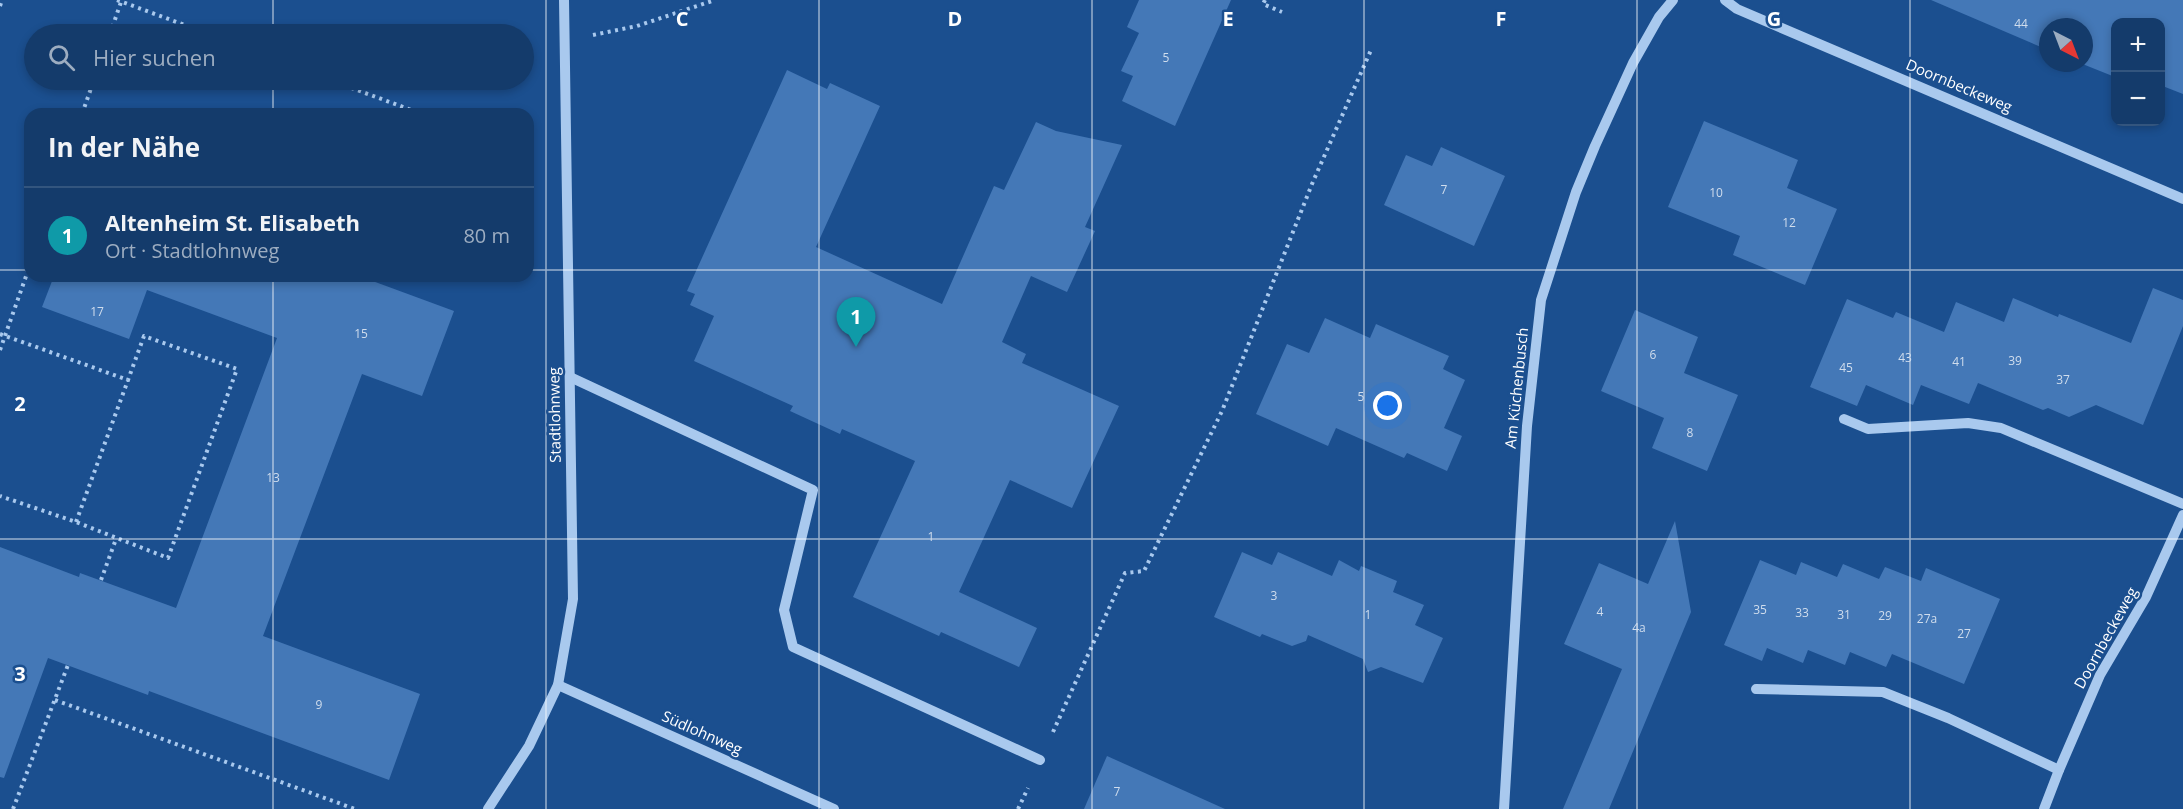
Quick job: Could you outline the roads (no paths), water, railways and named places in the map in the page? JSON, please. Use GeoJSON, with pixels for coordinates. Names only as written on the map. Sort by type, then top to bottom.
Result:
{"type":"FeatureCollection","features":[{"type":"Feature","properties":{"kind":"street","name":"Stadtlohnweg"},"geometry":{"type":"LineString","coordinates":[[488,809],[530,746],[558,685],[573,599],[564,0]]}},
{"type":"Feature","properties":{"kind":"street","name":"Am Küchenbusch"},"geometry":{"type":"LineString","coordinates":[[1504,809],[1527,426],[1541,300],[1576,192],[1595,146],[1633,63],[1659,17],[1673,0]]}},
{"type":"Feature","properties":{"kind":"street","name":"Doornbeckeweg"},"geometry":{"type":"LineString","coordinates":[[1725,0],[1737,9],[2183,199]]}},
{"type":"Feature","properties":{"kind":"street"},"geometry":{"type":"LineString","coordinates":[[570,377],[813,490],[784,610],[793,647],[1040,760]]}},
{"type":"Feature","properties":{"kind":"street"},"geometry":{"type":"LineString","coordinates":[[1844,419],[1868,429],[1968,423],[2001,428],[2183,504]]}},
{"type":"Feature","properties":{"kind":"street","name":"Doornbeckeweg"},"geometry":{"type":"LineString","coordinates":[[2044,809],[2100,675],[2146,597],[2183,515]]}},
{"type":"Feature","properties":{"kind":"street","name":"Südlohnweg"},"geometry":{"type":"LineString","coordinates":[[558,685],[834,809]]}},
{"type":"Feature","properties":{"kind":"street"},"geometry":{"type":"LineString","coordinates":[[1756,688],[1883,692],[1938,714],[2059,770]]}},
{"type":"Feature","properties":{"kind":"place","name":"Altenheim St. Elisabeth"},"geometry":{"type":"Point","coordinates":[856,347]}}]}
